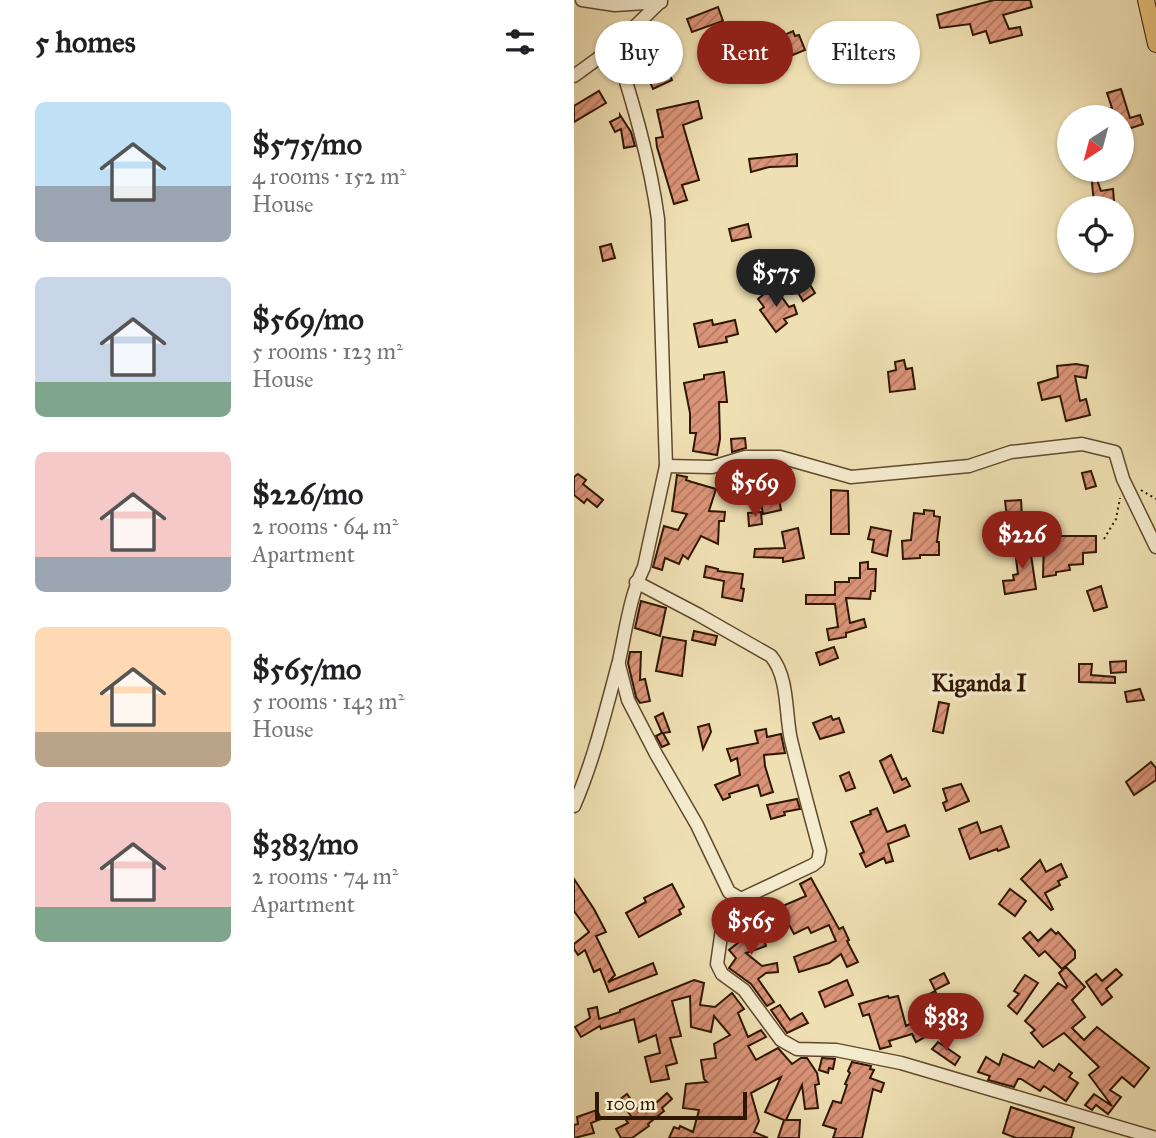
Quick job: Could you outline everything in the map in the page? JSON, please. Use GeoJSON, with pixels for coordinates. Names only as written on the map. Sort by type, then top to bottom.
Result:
{"type":"FeatureCollection","features":[{"type":"Feature","properties":{"kind":"main road"},"geometry":{"type":"LineString","coordinates":[[1146,0],[1156,44]]}},
{"type":"Feature","properties":{"kind":"street"},"geometry":{"type":"LineString","coordinates":[[582,0],[615,5],[662,2]]}},
{"type":"Feature","properties":{"kind":"street"},"geometry":{"type":"LineString","coordinates":[[642,21],[662,2]]}},
{"type":"Feature","properties":{"kind":"street"},"geometry":{"type":"LineString","coordinates":[[574,76],[595,61]]}},
{"type":"Feature","properties":{"kind":"street"},"geometry":{"type":"LineString","coordinates":[[574,806],[592,756],[619,661],[666,466],[658,219],[646,154],[628,84]]}},
{"type":"Feature","properties":{"kind":"street"},"geometry":{"type":"LineString","coordinates":[[666,466],[712,467],[745,457],[780,457],[851,477],[968,466],[1011,452],[1082,444],[1115,452],[1123,479],[1156,547]]}},
{"type":"Feature","properties":{"kind":"street"},"geometry":{"type":"LineString","coordinates":[[636,582],[771,656],[781,674],[790,737],[820,851],[818,861],[741,899],[722,929],[716,964],[722,974],[744,990],[781,1041],[797,1049],[836,1049],[901,1063],[1156,1138]]}},
{"type":"Feature","properties":{"kind":"street"},"geometry":{"type":"LineString","coordinates":[[619,661],[628,700],[697,825],[729,892],[741,899]]}},
{"type":"Feature","properties":{"kind":"building"},"geometry":{"type":"Polygon","coordinates":[[[994,0],[1030,0],[1032,7],[1003,15],[1009,29],[1020,27],[1022,35],[990,43],[986,31],[973,35],[970,24],[940,28],[937,15],[994,0]]]}},
{"type":"Feature","properties":{"kind":"building"},"geometry":{"type":"Polygon","coordinates":[[[718,7],[723,21],[697,21],[697,30],[692,32],[687,19],[718,7]]]}},
{"type":"Feature","properties":{"kind":"building"},"geometry":{"type":"Polygon","coordinates":[[[793,31],[795,36],[799,35],[805,50],[793,55],[793,31]]]}},
{"type":"Feature","properties":{"kind":"building"},"geometry":{"type":"Polygon","coordinates":[[[651,84],[664,84],[653,89],[651,84]]]}},
{"type":"Feature","properties":{"kind":"building"},"geometry":{"type":"Polygon","coordinates":[[[1121,89],[1126,105],[1111,105],[1107,93],[1121,89]]]}},
{"type":"Feature","properties":{"kind":"building"},"geometry":{"type":"Polygon","coordinates":[[[599,91],[606,103],[574,122],[574,106],[599,91]]]}},
{"type":"Feature","properties":{"kind":"building"},"geometry":{"type":"Polygon","coordinates":[[[698,101],[702,118],[683,125],[699,180],[682,185],[687,200],[674,204],[657,147],[656,138],[663,137],[657,110],[698,101]]]}},
{"type":"Feature","properties":{"kind":"building"},"geometry":{"type":"Polygon","coordinates":[[[620,115],[631,132],[635,146],[624,148],[621,129],[615,132],[610,122],[620,115]]]}},
{"type":"Feature","properties":{"kind":"building"},"geometry":{"type":"Polygon","coordinates":[[[1140,115],[1143,124],[1134,127],[1134,117],[1140,115]]]}},
{"type":"Feature","properties":{"kind":"building"},"geometry":{"type":"Polygon","coordinates":[[[797,154],[797,166],[769,167],[751,172],[749,159],[797,154]]]}},
{"type":"Feature","properties":{"kind":"building"},"geometry":{"type":"Polygon","coordinates":[[[1092,182],[1098,182],[1101,191],[1113,189],[1114,196],[1093,196],[1092,182]]]}},
{"type":"Feature","properties":{"kind":"building"},"geometry":{"type":"Polygon","coordinates":[[[748,224],[751,237],[732,241],[729,229],[748,224]]]}},
{"type":"Feature","properties":{"kind":"building"},"geometry":{"type":"Polygon","coordinates":[[[611,244],[615,258],[603,261],[600,247],[611,244]]]}},
{"type":"Feature","properties":{"kind":"building"},"geometry":{"type":"Polygon","coordinates":[[[794,259],[815,293],[803,301],[782,266],[794,259]]]}},
{"type":"Feature","properties":{"kind":"building"},"geometry":{"type":"Polygon","coordinates":[[[774,286],[789,307],[794,305],[797,314],[784,319],[787,323],[776,332],[760,310],[764,307],[758,299],[774,286]]]}},
{"type":"Feature","properties":{"kind":"building"},"geometry":{"type":"Polygon","coordinates":[[[712,320],[713,325],[735,320],[738,334],[726,337],[727,342],[699,347],[694,324],[712,320]]]}},
{"type":"Feature","properties":{"kind":"building"},"geometry":{"type":"Polygon","coordinates":[[[904,360],[906,369],[912,368],[915,389],[890,392],[888,372],[896,370],[895,362],[904,360]]]}},
{"type":"Feature","properties":{"kind":"building"},"geometry":{"type":"Polygon","coordinates":[[[1057,366],[1088,366],[1086,378],[1075,376],[1080,401],[1086,399],[1090,415],[1066,421],[1060,396],[1042,400],[1038,383],[1058,377],[1057,366]]]}},
{"type":"Feature","properties":{"kind":"building"},"geometry":{"type":"Polygon","coordinates":[[[724,372],[727,402],[719,402],[720,439],[717,455],[693,451],[696,433],[690,433],[690,413],[684,383],[704,379],[704,375],[724,372]]]}},
{"type":"Feature","properties":{"kind":"building"},"geometry":{"type":"Polygon","coordinates":[[[745,438],[746,448],[732,452],[731,439],[745,438]]]}},
{"type":"Feature","properties":{"kind":"building"},"geometry":{"type":"Polygon","coordinates":[[[1091,471],[1096,486],[1086,489],[1082,473],[1091,471]]]}},
{"type":"Feature","properties":{"kind":"building"},"geometry":{"type":"Polygon","coordinates":[[[578,474],[586,480],[583,484],[603,500],[597,507],[587,499],[584,503],[574,495],[574,477],[578,474]]]}},
{"type":"Feature","properties":{"kind":"building"},"geometry":{"type":"Polygon","coordinates":[[[677,475],[716,489],[709,511],[725,512],[724,521],[719,521],[718,544],[701,536],[688,559],[683,555],[679,564],[665,558],[662,570],[653,567],[664,526],[678,530],[687,514],[672,511],[677,475]]]}},
{"type":"Feature","properties":{"kind":"building"},"geometry":{"type":"Polygon","coordinates":[[[831,490],[848,491],[849,534],[831,534],[831,490]]]}},
{"type":"Feature","properties":{"kind":"building"},"geometry":{"type":"Polygon","coordinates":[[[779,499],[781,510],[763,514],[761,503],[779,499]]]}},
{"type":"Feature","properties":{"kind":"building"},"geometry":{"type":"Polygon","coordinates":[[[1021,500],[1022,516],[1007,517],[1005,501],[1021,500]]]}},
{"type":"Feature","properties":{"kind":"building"},"geometry":{"type":"Polygon","coordinates":[[[924,510],[934,511],[934,516],[940,517],[937,542],[939,555],[903,559],[902,541],[911,540],[914,513],[924,514],[924,510]]]}},
{"type":"Feature","properties":{"kind":"building"},"geometry":{"type":"Polygon","coordinates":[[[761,512],[762,524],[749,526],[748,513],[761,512]]]}},
{"type":"Feature","properties":{"kind":"building"},"geometry":{"type":"Polygon","coordinates":[[[871,527],[891,531],[887,556],[872,552],[874,540],[868,539],[871,527]]]}},
{"type":"Feature","properties":{"kind":"building"},"geometry":{"type":"Polygon","coordinates":[[[798,528],[804,558],[783,562],[783,558],[754,557],[755,549],[785,548],[782,532],[798,528]]]}},
{"type":"Feature","properties":{"kind":"building"},"geometry":{"type":"Polygon","coordinates":[[[1044,536],[1096,536],[1096,552],[1083,553],[1083,564],[1069,565],[1070,570],[1043,577],[1044,536]]]}},
{"type":"Feature","properties":{"kind":"building"},"geometry":{"type":"Polygon","coordinates":[[[1029,541],[1036,589],[1005,594],[1003,581],[1014,580],[1013,575],[1018,574],[1014,543],[1029,541]]]}},
{"type":"Feature","properties":{"kind":"building"},"geometry":{"type":"Polygon","coordinates":[[[868,562],[868,569],[876,569],[875,591],[871,591],[870,599],[846,598],[850,623],[864,619],[866,627],[846,633],[846,637],[829,640],[827,629],[838,627],[835,604],[806,604],[806,595],[835,595],[835,582],[849,582],[849,578],[860,578],[860,563],[868,562]]]}},
{"type":"Feature","properties":{"kind":"building"},"geometry":{"type":"Polygon","coordinates":[[[706,566],[718,571],[743,574],[742,601],[722,597],[724,581],[704,577],[706,566]]]}},
{"type":"Feature","properties":{"kind":"building"},"geometry":{"type":"Polygon","coordinates":[[[1101,586],[1107,607],[1094,611],[1087,591],[1101,586]]]}},
{"type":"Feature","properties":{"kind":"building"},"geometry":{"type":"Polygon","coordinates":[[[641,601],[666,608],[660,636],[635,628],[641,601]]]}},
{"type":"Feature","properties":{"kind":"building"},"geometry":{"type":"Polygon","coordinates":[[[694,631],[717,636],[715,645],[692,640],[694,631]]]}},
{"type":"Feature","properties":{"kind":"building"},"geometry":{"type":"Polygon","coordinates":[[[663,637],[686,641],[682,676],[656,671],[663,637]]]}},
{"type":"Feature","properties":{"kind":"building"},"geometry":{"type":"Polygon","coordinates":[[[834,647],[838,658],[820,665],[816,653],[834,647]]]}},
{"type":"Feature","properties":{"kind":"building"},"geometry":{"type":"Polygon","coordinates":[[[630,652],[641,652],[640,680],[645,679],[650,701],[640,703],[636,697],[628,663],[630,652]]]}},
{"type":"Feature","properties":{"kind":"building"},"geometry":{"type":"Polygon","coordinates":[[[1126,661],[1126,672],[1111,673],[1110,662],[1126,661]]]}},
{"type":"Feature","properties":{"kind":"building"},"geometry":{"type":"Polygon","coordinates":[[[1079,664],[1092,664],[1091,675],[1115,677],[1115,683],[1079,682],[1079,664]]]}},
{"type":"Feature","properties":{"kind":"building"},"geometry":{"type":"Polygon","coordinates":[[[1140,689],[1144,700],[1127,702],[1125,692],[1140,689]]]}},
{"type":"Feature","properties":{"kind":"building"},"geometry":{"type":"Polygon","coordinates":[[[939,702],[949,704],[943,733],[933,731],[939,702]]]}},
{"type":"Feature","properties":{"kind":"building"},"geometry":{"type":"Polygon","coordinates":[[[663,713],[670,732],[663,733],[669,744],[662,747],[656,736],[662,733],[655,717],[663,713]]]}},
{"type":"Feature","properties":{"kind":"building"},"geometry":{"type":"Polygon","coordinates":[[[831,716],[833,720],[839,718],[844,732],[820,739],[813,723],[831,716]]]}},
{"type":"Feature","properties":{"kind":"building"},"geometry":{"type":"Polygon","coordinates":[[[709,724],[711,732],[703,749],[698,727],[709,724]]]}},
{"type":"Feature","properties":{"kind":"building"},"geometry":{"type":"Polygon","coordinates":[[[766,729],[767,737],[781,734],[785,753],[764,755],[773,792],[761,796],[758,785],[729,794],[730,797],[723,800],[715,785],[740,775],[737,758],[731,761],[727,749],[758,743],[755,731],[766,729]]]}},
{"type":"Feature","properties":{"kind":"building"},"geometry":{"type":"Polygon","coordinates":[[[891,755],[902,780],[906,778],[910,786],[894,793],[880,761],[891,755]]]}},
{"type":"Feature","properties":{"kind":"building"},"geometry":{"type":"Polygon","coordinates":[[[1151,762],[1156,768],[1156,780],[1134,795],[1126,782],[1151,762]]]}},
{"type":"Feature","properties":{"kind":"building"},"geometry":{"type":"Polygon","coordinates":[[[849,772],[855,788],[846,791],[840,776],[849,772]]]}},
{"type":"Feature","properties":{"kind":"building"},"geometry":{"type":"Polygon","coordinates":[[[961,784],[969,801],[946,811],[943,803],[947,801],[943,789],[961,784]]]}},
{"type":"Feature","properties":{"kind":"building"},"geometry":{"type":"Polygon","coordinates":[[[797,799],[800,809],[784,812],[785,815],[771,819],[767,805],[797,799]]]}},
{"type":"Feature","properties":{"kind":"building"},"geometry":{"type":"Polygon","coordinates":[[[877,808],[887,832],[905,825],[909,836],[888,844],[893,861],[886,863],[884,858],[866,867],[860,854],[864,852],[851,822],[871,814],[870,811],[877,808]]]}},
{"type":"Feature","properties":{"kind":"building"},"geometry":{"type":"Polygon","coordinates":[[[977,822],[981,833],[1001,826],[1009,847],[970,859],[959,829],[977,822]]]}},
{"type":"Feature","properties":{"kind":"building"},"geometry":{"type":"Polygon","coordinates":[[[1040,860],[1046,872],[1061,864],[1067,877],[1058,881],[1060,885],[1045,893],[1053,909],[1051,910],[1021,879],[1040,860]]]}},
{"type":"Feature","properties":{"kind":"building"},"geometry":{"type":"Polygon","coordinates":[[[811,878],[839,929],[843,927],[858,962],[847,967],[841,954],[829,963],[799,972],[794,957],[836,941],[829,925],[811,933],[808,927],[794,934],[786,919],[777,922],[771,911],[806,896],[800,884],[811,878]]]}},
{"type":"Feature","properties":{"kind":"building"},"geometry":{"type":"Polygon","coordinates":[[[574,879],[606,932],[596,936],[615,975],[608,982],[653,963],[657,974],[609,992],[600,969],[594,972],[585,950],[578,955],[574,949],[574,944],[589,932],[574,911],[574,879]]]}},
{"type":"Feature","properties":{"kind":"building"},"geometry":{"type":"Polygon","coordinates":[[[672,884],[684,907],[679,910],[681,914],[639,937],[626,913],[646,902],[644,898],[672,884]]]}},
{"type":"Feature","properties":{"kind":"building"},"geometry":{"type":"Polygon","coordinates":[[[1010,889],[1026,901],[1015,916],[999,904],[1010,889]]]}},
{"type":"Feature","properties":{"kind":"building"},"geometry":{"type":"Polygon","coordinates":[[[741,919],[743,922],[750,919],[752,924],[758,922],[766,946],[746,953],[762,966],[777,963],[778,972],[766,973],[758,979],[774,1002],[767,1006],[751,984],[729,968],[736,958],[729,950],[739,942],[732,929],[741,919]]]}},
{"type":"Feature","properties":{"kind":"building"},"geometry":{"type":"Polygon","coordinates":[[[1051,929],[1056,934],[1058,932],[1075,951],[1075,958],[1062,969],[1045,951],[1039,956],[1023,938],[1030,932],[1038,941],[1051,929]]]}},
{"type":"Feature","properties":{"kind":"building"},"geometry":{"type":"Polygon","coordinates":[[[1066,967],[1085,987],[1072,1000],[1085,1017],[1072,1028],[1084,1040],[1097,1027],[1149,1068],[1134,1087],[1122,1077],[1110,1090],[1121,1097],[1108,1114],[1096,1105],[1092,1110],[1085,1105],[1094,1094],[1112,1106],[1089,1075],[1099,1067],[1064,1033],[1043,1047],[1031,1033],[1035,1030],[1025,1021],[1058,983],[1066,988],[1059,973],[1066,967]]]}},
{"type":"Feature","properties":{"kind":"building"},"geometry":{"type":"Polygon","coordinates":[[[1116,969],[1122,975],[1106,989],[1112,997],[1102,1005],[1086,982],[1096,974],[1102,981],[1116,969]]]}},
{"type":"Feature","properties":{"kind":"building"},"geometry":{"type":"Polygon","coordinates":[[[944,973],[949,983],[935,990],[930,980],[944,973]]]}},
{"type":"Feature","properties":{"kind":"building"},"geometry":{"type":"Polygon","coordinates":[[[1025,975],[1038,983],[1017,1014],[1008,1006],[1019,994],[1014,991],[1025,975]]]}},
{"type":"Feature","properties":{"kind":"building"},"geometry":{"type":"Polygon","coordinates":[[[694,980],[704,983],[700,1005],[715,1007],[732,993],[744,1009],[738,1013],[748,1037],[761,1030],[766,1037],[748,1046],[756,1060],[778,1048],[792,1064],[801,1058],[807,1058],[817,1073],[819,1084],[815,1085],[818,1108],[805,1109],[802,1085],[786,1120],[800,1120],[799,1138],[778,1138],[784,1120],[765,1112],[781,1077],[751,1093],[759,1121],[754,1132],[768,1138],[669,1138],[674,1127],[679,1129],[680,1126],[693,1132],[699,1110],[683,1108],[686,1084],[707,1082],[704,1079],[701,1060],[716,1058],[714,1044],[730,1035],[714,1016],[711,1032],[691,1027],[690,996],[672,1001],[681,1036],[670,1038],[677,1063],[666,1066],[669,1079],[651,1082],[645,1057],[660,1053],[656,1035],[639,1042],[634,1019],[601,1029],[600,1026],[581,1037],[575,1027],[590,1018],[588,1009],[597,1007],[599,1019],[694,980]]]}},
{"type":"Feature","properties":{"kind":"building"},"geometry":{"type":"Polygon","coordinates":[[[847,980],[853,995],[825,1007],[819,992],[847,980]]]}},
{"type":"Feature","properties":{"kind":"building"},"geometry":{"type":"Polygon","coordinates":[[[935,991],[939,999],[928,1005],[939,1029],[916,1042],[912,1034],[889,1041],[891,1046],[880,1049],[869,1014],[863,1016],[859,1004],[898,996],[906,1026],[924,1017],[916,1001],[935,991]]]}},
{"type":"Feature","properties":{"kind":"building"},"geometry":{"type":"Polygon","coordinates":[[[780,1005],[790,1020],[802,1013],[808,1023],[787,1033],[771,1010],[780,1005]]]}},
{"type":"Feature","properties":{"kind":"building"},"geometry":{"type":"Polygon","coordinates":[[[938,1042],[960,1057],[955,1065],[932,1049],[938,1042]]]}},
{"type":"Feature","properties":{"kind":"building"},"geometry":{"type":"Polygon","coordinates":[[[1003,1054],[1034,1068],[1039,1061],[1054,1071],[1059,1064],[1072,1073],[1069,1077],[1078,1083],[1066,1101],[1044,1086],[1040,1091],[1018,1079],[1014,1087],[988,1080],[990,1076],[978,1072],[986,1057],[999,1065],[1003,1054]]]}},
{"type":"Feature","properties":{"kind":"building"},"geometry":{"type":"Polygon","coordinates":[[[822,1058],[835,1059],[833,1069],[829,1068],[828,1073],[819,1070],[822,1058]]]}},
{"type":"Feature","properties":{"kind":"building"},"geometry":{"type":"Polygon","coordinates":[[[852,1062],[871,1066],[870,1069],[874,1070],[870,1078],[884,1083],[881,1092],[873,1089],[862,1138],[833,1138],[836,1129],[823,1125],[833,1101],[841,1103],[852,1062]]]}},
{"type":"Feature","properties":{"kind":"building"},"geometry":{"type":"Polygon","coordinates":[[[667,1093],[672,1099],[649,1126],[632,1138],[621,1138],[616,1129],[628,1123],[626,1120],[631,1116],[619,1100],[627,1094],[639,1111],[643,1108],[646,1112],[667,1093]]]}},
{"type":"Feature","properties":{"kind":"building"},"geometry":{"type":"Polygon","coordinates":[[[1011,1107],[1074,1128],[1071,1138],[1016,1138],[1003,1133],[1011,1107]]]}},
{"type":"Feature","properties":{"kind":"building"},"geometry":{"type":"Polygon","coordinates":[[[597,1110],[601,1119],[591,1123],[594,1133],[574,1138],[577,1117],[597,1110]]]}},
{"type":"Feature","properties":{"kind":"district","name":"Kiganda I"},"geometry":{"type":"Point","coordinates":[979,683]}}]}
